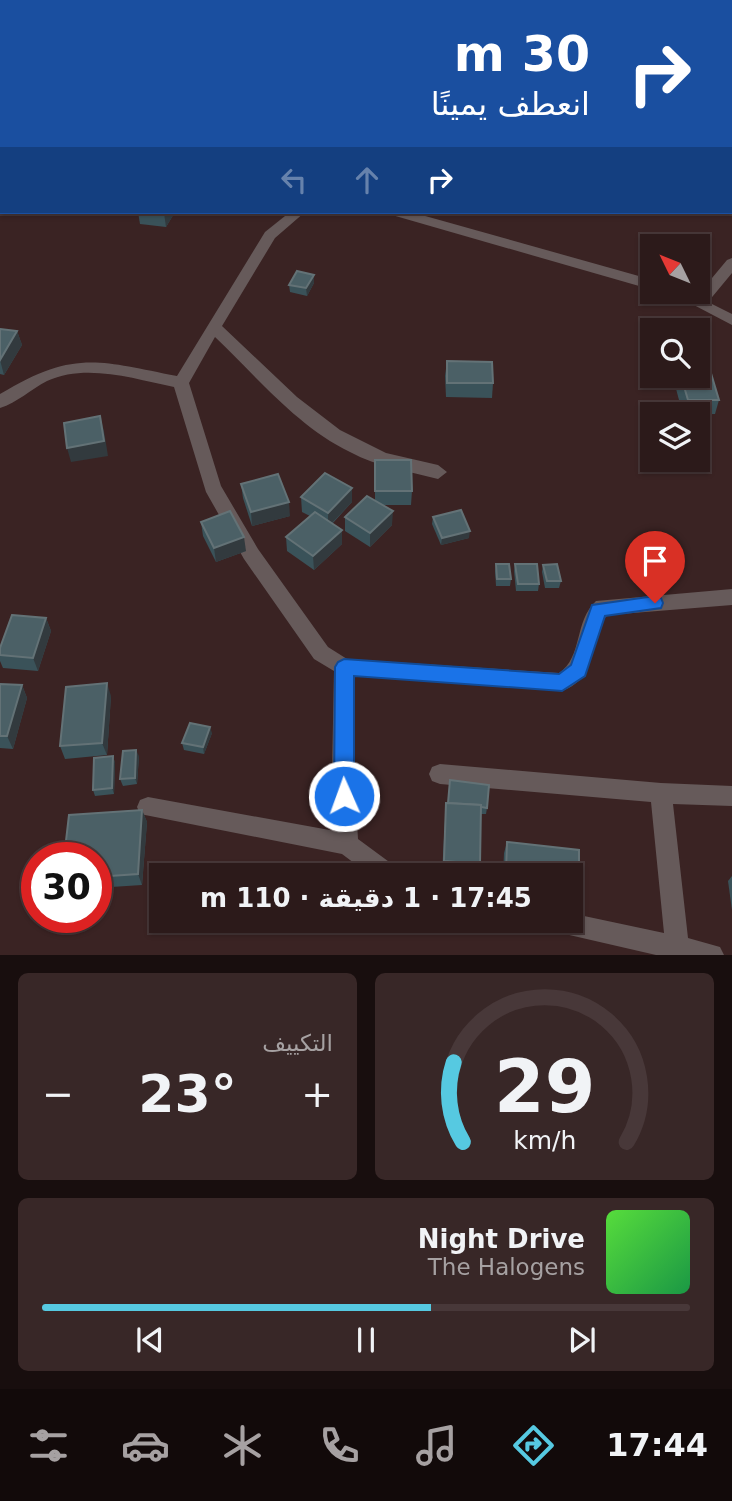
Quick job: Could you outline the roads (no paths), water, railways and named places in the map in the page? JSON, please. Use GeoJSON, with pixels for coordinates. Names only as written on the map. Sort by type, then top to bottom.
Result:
{"type":"FeatureCollection","features":[{"type":"Feature","properties":{"kind":"street"},"geometry":{"type":"LineString","coordinates":[[296,214],[270,236],[181,383],[212,487],[251,554],[321,653],[344,667],[562,682],[579,670],[595,614],[603,607],[732,597]]}},
{"type":"Feature","properties":{"kind":"street"},"geometry":{"type":"LineString","coordinates":[[404,214],[640,281]]}},
{"type":"Feature","properties":{"kind":"street"},"geometry":{"type":"LineString","coordinates":[[710,290],[732,262]]}},
{"type":"Feature","properties":{"kind":"street"},"geometry":{"type":"LineString","coordinates":[[704,304],[732,320]]}},
{"type":"Feature","properties":{"kind":"street"},"geometry":{"type":"LineString","coordinates":[[214,327],[304,410],[349,444],[379,458],[438,472]]}},
{"type":"Feature","properties":{"kind":"street"},"geometry":{"type":"LineString","coordinates":[[0,402],[44,376],[77,367],[89,366],[181,383]]}},
{"type":"Feature","properties":{"kind":"street"},"geometry":{"type":"LineString","coordinates":[[344,667],[343,772],[347,844]]}},
{"type":"Feature","properties":{"kind":"street"},"geometry":{"type":"LineString","coordinates":[[440,774],[661,793],[732,796]]}},
{"type":"Feature","properties":{"kind":"street"},"geometry":{"type":"LineString","coordinates":[[661,793],[678,952]]}},
{"type":"Feature","properties":{"kind":"street"},"geometry":{"type":"LineString","coordinates":[[148,807],[347,844],[372,863]]}},
{"type":"Feature","properties":{"kind":"street"},"geometry":{"type":"LineString","coordinates":[[583,929],[678,952],[712,955]]}}]}
